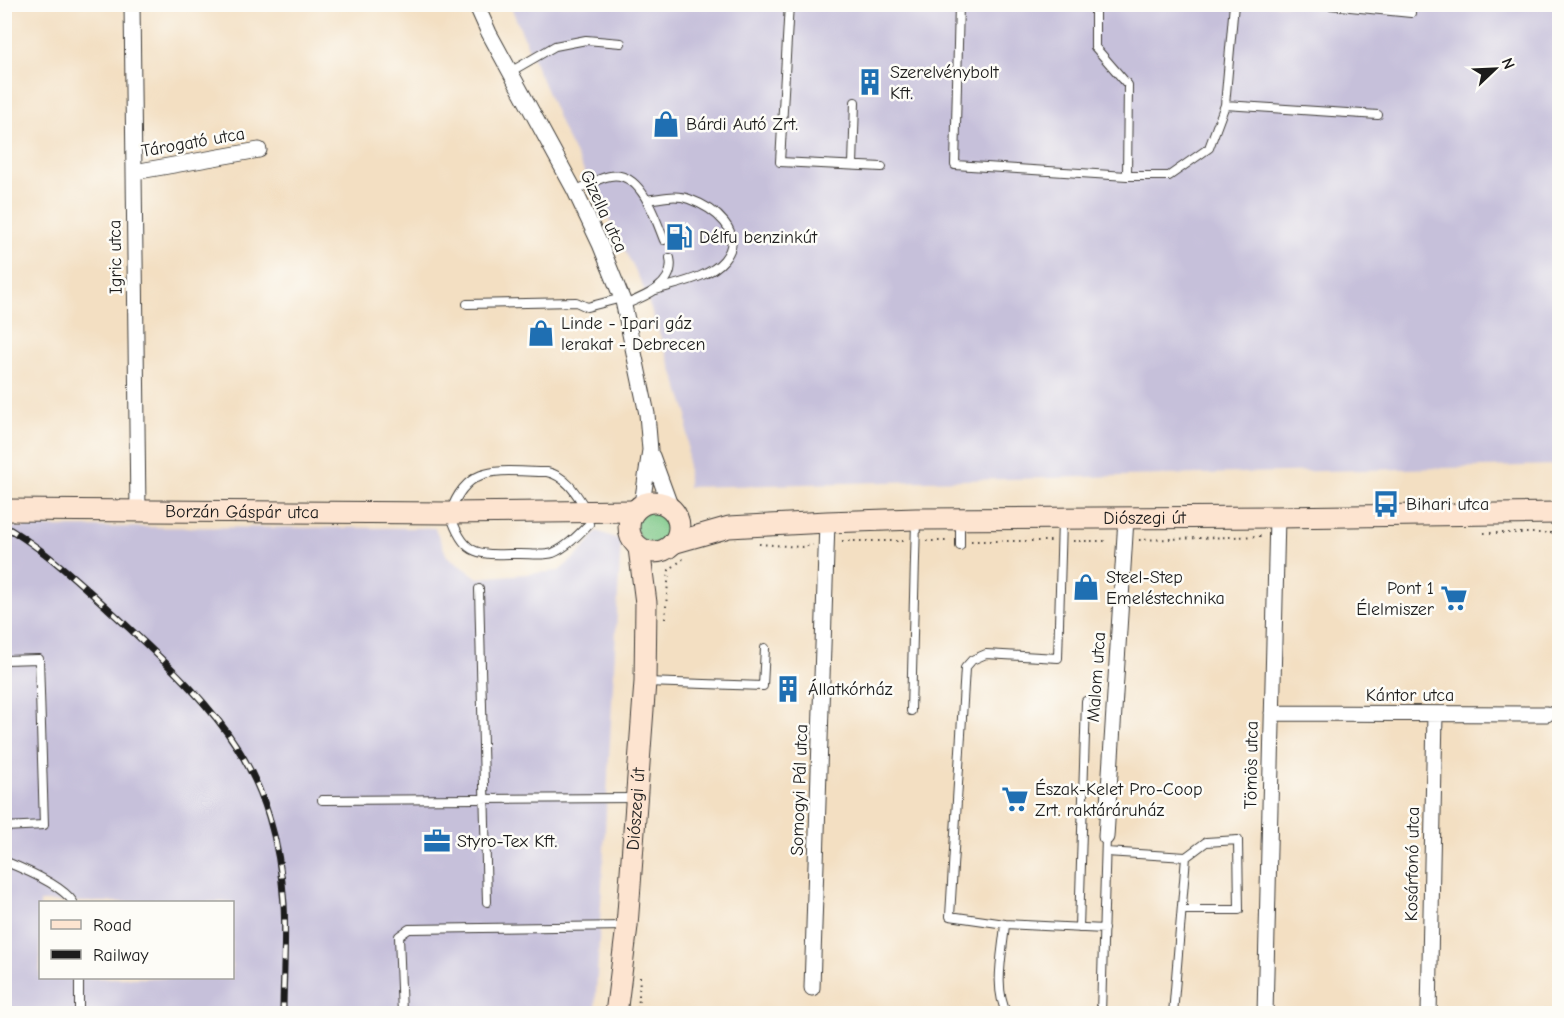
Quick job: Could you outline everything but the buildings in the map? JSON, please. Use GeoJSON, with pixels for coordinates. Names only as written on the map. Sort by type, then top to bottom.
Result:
{"type":"FeatureCollection","features":[{"type":"Feature","properties":{"kind":"main road"},"geometry":{"type":"LineString","coordinates":[[652,502],[662,503],[674,512],[679,526],[676,549],[648,552],[636,544],[629,531],[629,520],[638,508],[652,502]]}},
{"type":"Feature","properties":{"kind":"main road","name":"Borzán Gáspár utca"},"geometry":{"type":"LineString","coordinates":[[4,510],[481,512],[589,518],[638,508]]}},
{"type":"Feature","properties":{"kind":"main road","name":"Diószegi út"},"geometry":{"type":"LineString","coordinates":[[674,512],[729,527],[827,532],[916,519],[1126,519],[1276,526],[1560,513]]}},
{"type":"Feature","properties":{"kind":"main road","name":"Borzán Gáspár utca"},"geometry":{"type":"LineString","coordinates":[[589,518],[617,530],[636,544]]}},
{"type":"Feature","properties":{"kind":"main road","name":"Diószegi út"},"geometry":{"type":"LineString","coordinates":[[646,603],[676,549],[729,527]]}},
{"type":"Feature","properties":{"kind":"main road","name":"Diószegi út"},"geometry":{"type":"LineString","coordinates":[[616,1014],[627,926],[645,682],[646,603],[636,544]]}},
{"type":"Feature","properties":{"kind":"street","name":"Igric utca"},"geometry":{"type":"LineString","coordinates":[[132,4],[138,510]]}},
{"type":"Feature","properties":{"kind":"street","name":"Gizella utca"},"geometry":{"type":"LineString","coordinates":[[476,4],[510,72],[575,190],[623,301],[643,388],[650,450],[674,512]]}},
{"type":"Feature","properties":{"kind":"street","name":"Tárogató utca"},"geometry":{"type":"LineString","coordinates":[[134,172],[259,150]]}},
{"type":"Feature","properties":{"kind":"street","name":"Gizella utca"},"geometry":{"type":"LineString","coordinates":[[638,508],[650,450]]}},
{"type":"Feature","properties":{"kind":"street","name":"Malom utca"},"geometry":{"type":"LineString","coordinates":[[1106,844],[1119,567],[1125,540],[1126,519]]}},
{"type":"Feature","properties":{"kind":"street","name":"Tömös utca"},"geometry":{"type":"LineString","coordinates":[[1265,1014],[1276,526]]}},
{"type":"Feature","properties":{"kind":"street","name":"Somogyi Pál utca"},"geometry":{"type":"LineString","coordinates":[[812,988],[827,532]]}},
{"type":"Feature","properties":{"kind":"street","name":"Kántor utca"},"geometry":{"type":"LineString","coordinates":[[1272,713],[1547,714]]}},
{"type":"Feature","properties":{"kind":"street","name":"Kosárfonó utca"},"geometry":{"type":"LineString","coordinates":[[1429,1014],[1435,714]]}},
{"type":"Feature","properties":{"kind":"lane"},"geometry":{"type":"LineString","coordinates":[[789,4],[780,162],[882,167]]}},
{"type":"Feature","properties":{"kind":"lane"},"geometry":{"type":"LineString","coordinates":[[959,4],[956,165],[1127,176],[1169,176],[1209,148],[1225,105],[1234,4]]}},
{"type":"Feature","properties":{"kind":"lane"},"geometry":{"type":"LineString","coordinates":[[1095,4],[1095,47],[1128,85],[1127,176]]}},
{"type":"Feature","properties":{"kind":"lane"},"geometry":{"type":"LineString","coordinates":[[1320,4],[1411,13]]}},
{"type":"Feature","properties":{"kind":"lane"},"geometry":{"type":"LineString","coordinates":[[510,72],[555,46],[586,40],[621,43]]}},
{"type":"Feature","properties":{"kind":"lane"},"geometry":{"type":"LineString","coordinates":[[853,165],[855,102]]}},
{"type":"Feature","properties":{"kind":"lane"},"geometry":{"type":"LineString","coordinates":[[1225,105],[1378,115]]}},
{"type":"Feature","properties":{"kind":"lane"},"geometry":{"type":"LineString","coordinates":[[575,190],[611,175],[621,176],[636,185],[647,200],[664,240]]}},
{"type":"Feature","properties":{"kind":"lane"},"geometry":{"type":"LineString","coordinates":[[467,304],[576,302],[587,307],[623,301],[714,268],[725,259],[731,246],[732,234],[724,220],[688,198],[665,196],[647,200]]}},
{"type":"Feature","properties":{"kind":"lane"},"geometry":{"type":"LineString","coordinates":[[656,290],[668,276],[672,261],[670,258]]}},
{"type":"Feature","properties":{"kind":"lane"},"geometry":{"type":"LineString","coordinates":[[485,472],[547,472],[557,474],[570,486],[589,518],[567,545],[551,554],[479,554],[464,543],[455,531],[450,513],[461,489],[485,472]]}},
{"type":"Feature","properties":{"kind":"lane"},"geometry":{"type":"LineString","coordinates":[[911,711],[916,519]]}},
{"type":"Feature","properties":{"kind":"lane"},"geometry":{"type":"LineString","coordinates":[[960,519],[960,543]]}},
{"type":"Feature","properties":{"kind":"lane"},"geometry":{"type":"LineString","coordinates":[[1062,519],[1063,565],[1058,658],[986,654],[972,660],[965,668],[950,916],[1005,924],[1104,929]]}},
{"type":"Feature","properties":{"kind":"lane"},"geometry":{"type":"LineString","coordinates":[[479,589],[487,902]]}},
{"type":"Feature","properties":{"kind":"lane"},"geometry":{"type":"LineString","coordinates":[[645,682],[763,686],[765,648]]}},
{"type":"Feature","properties":{"kind":"lane"},"geometry":{"type":"LineString","coordinates":[[4,660],[39,659],[44,825],[4,827]]}},
{"type":"Feature","properties":{"kind":"lane"},"geometry":{"type":"LineString","coordinates":[[1079,928],[1086,701]]}},
{"type":"Feature","properties":{"kind":"lane"},"geometry":{"type":"LineString","coordinates":[[321,801],[636,798]]}},
{"type":"Feature","properties":{"kind":"lane"},"geometry":{"type":"LineString","coordinates":[[1101,1014],[1106,844],[1186,856],[1206,842],[1238,840],[1239,910],[1182,910]]}},
{"type":"Feature","properties":{"kind":"lane"},"geometry":{"type":"LineString","coordinates":[[1173,1014],[1186,856]]}},
{"type":"Feature","properties":{"kind":"lane"},"geometry":{"type":"LineString","coordinates":[[4,861],[24,869],[64,892],[71,901]]}},
{"type":"Feature","properties":{"kind":"lane"},"geometry":{"type":"LineString","coordinates":[[1005,924],[1000,979],[1001,1000],[1007,1014]]}},
{"type":"Feature","properties":{"kind":"lane"},"geometry":{"type":"LineString","coordinates":[[402,1014],[399,936],[409,929],[627,926]]}},
{"type":"Feature","properties":{"kind":"lane"},"geometry":{"type":"LineString","coordinates":[[79,979],[79,1014]]}},
{"type":"Feature","properties":{"kind":"path"},"geometry":{"type":"LineString","coordinates":[[754,544],[801,547],[827,532],[960,543],[1125,540],[1276,526]]}},
{"type":"Feature","properties":{"kind":"path"},"geometry":{"type":"LineString","coordinates":[[1478,533],[1560,532]]}},
{"type":"Feature","properties":{"kind":"path"},"geometry":{"type":"LineString","coordinates":[[664,624],[669,570],[676,549]]}},
{"type":"Feature","properties":{"kind":"path"},"geometry":{"type":"LineString","coordinates":[[638,1014],[640,968]]}},
{"type":"Feature","properties":{"kind":"shaded area"},"geometry":{"type":"Polygon","coordinates":[[[510,5],[1559,5],[1559,465],[688,487],[687,412],[642,284],[565,134],[510,5]]]}},
{"type":"Feature","properties":{"kind":"shaded area"},"geometry":{"type":"Polygon","coordinates":[[[5,527],[435,528],[447,556],[478,578],[559,571],[582,551],[597,531],[621,540],[595,1013],[5,1014],[5,527]]]}},
{"type":"Feature","properties":{"kind":"green space"},"geometry":{"type":"Polygon","coordinates":[[[653,510],[665,515],[670,527],[665,539],[653,544],[641,539],[636,527],[641,515],[653,510]]]}},
{"type":"Feature","properties":{"kind":"railway"},"geometry":{"type":"LineString","coordinates":[[4,526],[69,573],[161,658],[216,718],[238,748],[255,780],[269,816],[279,857],[285,918],[283,1014]]}},
{"type":"Feature","properties":{"kind":"place","name":"Szerelvénybolt Kft."},"geometry":{"type":"Point","coordinates":[870,82]}},
{"type":"Feature","properties":{"kind":"place","name":"Bárdi Autó Zrt."},"geometry":{"type":"Point","coordinates":[666,124]}},
{"type":"Feature","properties":{"kind":"place","name":"Délfu benzinkút"},"geometry":{"type":"Point","coordinates":[679,237]}},
{"type":"Feature","properties":{"kind":"place","name":"Linde - Ipari gáz lerakat - Debrecen"},"geometry":{"type":"Point","coordinates":[541,333]}},
{"type":"Feature","properties":{"kind":"place","name":"Bihari utca"},"geometry":{"type":"Point","coordinates":[1386,504]}},
{"type":"Feature","properties":{"kind":"place","name":"Steel-Step Emeléstechnika"},"geometry":{"type":"Point","coordinates":[1086,587]}},
{"type":"Feature","properties":{"kind":"place","name":"Pont 1 Élelmiszer"},"geometry":{"type":"Point","coordinates":[1454,598]}},
{"type":"Feature","properties":{"kind":"place","name":"Állatkórház"},"geometry":{"type":"Point","coordinates":[788,689]}},
{"type":"Feature","properties":{"kind":"place","name":"Észak-Kelet Pro-Coop Zrt. raktáráruház"},"geometry":{"type":"Point","coordinates":[1015,799]}},
{"type":"Feature","properties":{"kind":"place","name":"Styro-Tex Kft."},"geometry":{"type":"Point","coordinates":[437,841]}}]}
